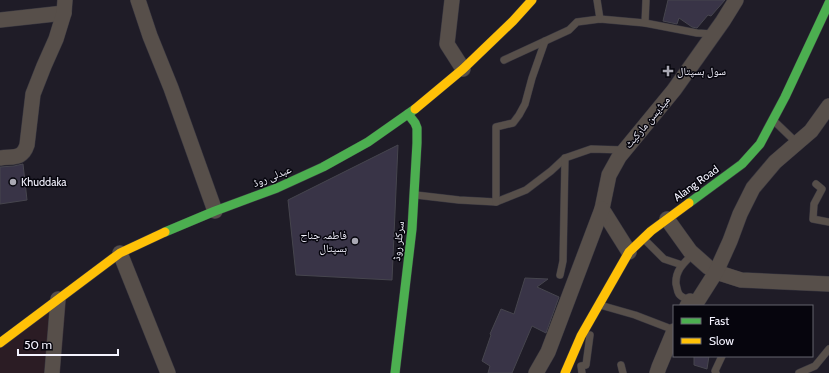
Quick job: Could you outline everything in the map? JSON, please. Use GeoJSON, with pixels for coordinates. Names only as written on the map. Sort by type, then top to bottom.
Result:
{"type":"FeatureCollection","features":[{"type":"Feature","properties":{"kind":"main road","name":"عبدلی روڈ"},"geometry":{"type":"LineString","coordinates":[[0,343],[120,253],[215,210],[277,188],[323,167],[368,142],[408,114],[464,68],[513,21],[532,0]]}},
{"type":"Feature","properties":{"kind":"main road","name":"Alang Road"},"geometry":{"type":"LineString","coordinates":[[565,373],[581,336],[629,252],[667,219],[742,164],[760,144],[785,97],[829,3]]}},
{"type":"Feature","properties":{"kind":"main road","name":"سرکلر روڈ"},"geometry":{"type":"LineString","coordinates":[[396,373],[412,229],[417,134],[417,128],[408,114]]}},
{"type":"Feature","properties":{"kind":"street"},"geometry":{"type":"LineString","coordinates":[[138,0],[215,210]]}},
{"type":"Feature","properties":{"kind":"street"},"geometry":{"type":"LineString","coordinates":[[452,0],[447,44],[464,68]]}},
{"type":"Feature","properties":{"kind":"street","name":"میڈیسن مارکیٹ"},"geometry":{"type":"LineString","coordinates":[[536,373],[548,352],[602,210],[608,175],[624,150],[674,90],[736,0]]}},
{"type":"Feature","properties":{"kind":"street"},"geometry":{"type":"LineString","coordinates":[[0,20],[64,6],[56,39],[33,94],[26,149],[24,153],[19,156],[0,158]]}},
{"type":"Feature","properties":{"kind":"street"},"geometry":{"type":"LineString","coordinates":[[688,304],[695,305],[716,272],[740,214],[753,188],[775,162],[811,131],[829,106]]}},
{"type":"Feature","properties":{"kind":"street"},"geometry":{"type":"LineString","coordinates":[[602,210],[629,252]]}},
{"type":"Feature","properties":{"kind":"street"},"geometry":{"type":"LineString","coordinates":[[667,219],[690,251],[716,272],[741,280],[829,284]]}},
{"type":"Feature","properties":{"kind":"street"},"geometry":{"type":"LineString","coordinates":[[120,253],[168,373]]}},
{"type":"Feature","properties":{"kind":"street"},"geometry":{"type":"LineString","coordinates":[[52,373],[58,299]]}},
{"type":"Feature","properties":{"kind":"street"},"geometry":{"type":"LineString","coordinates":[[657,373],[673,333]]}},
{"type":"Feature","properties":{"kind":"lane"},"geometry":{"type":"LineString","coordinates":[[597,0],[600,19]]}},
{"type":"Feature","properties":{"kind":"lane"},"geometry":{"type":"LineString","coordinates":[[645,23],[646,0]]}},
{"type":"Feature","properties":{"kind":"lane"},"geometry":{"type":"LineString","coordinates":[[504,60],[569,30],[577,22],[600,19],[645,23],[690,32],[714,34]]}},
{"type":"Feature","properties":{"kind":"lane"},"geometry":{"type":"LineString","coordinates":[[496,202],[496,127],[513,123],[519,115],[525,104],[545,41]]}},
{"type":"Feature","properties":{"kind":"lane"},"geometry":{"type":"LineString","coordinates":[[773,119],[797,143]]}},
{"type":"Feature","properties":{"kind":"lane"},"geometry":{"type":"LineString","coordinates":[[414,194],[459,200],[496,202],[526,190],[551,172],[565,158],[591,149],[624,150]]}},
{"type":"Feature","properties":{"kind":"lane"},"geometry":{"type":"LineString","coordinates":[[560,276],[562,261],[565,158]]}},
{"type":"Feature","properties":{"kind":"lane"},"geometry":{"type":"LineString","coordinates":[[816,184],[822,190],[814,204],[813,219],[829,222]]}},
{"type":"Feature","properties":{"kind":"lane"},"geometry":{"type":"LineString","coordinates":[[644,238],[664,259],[682,265]]}},
{"type":"Feature","properties":{"kind":"lane"},"geometry":{"type":"LineString","coordinates":[[688,304],[679,294],[676,279],[682,265],[693,254]]}},
{"type":"Feature","properties":{"kind":"lane"},"geometry":{"type":"LineString","coordinates":[[582,373],[581,366],[586,365],[596,309],[635,314],[673,331]]}},
{"type":"Feature","properties":{"kind":"lane"},"geometry":{"type":"LineString","coordinates":[[799,373],[815,366],[829,349]]}},
{"type":"Feature","properties":{"kind":"lane"},"geometry":{"type":"LineString","coordinates":[[716,373],[715,371],[722,357]]}},
{"type":"Feature","properties":{"kind":"lane"},"geometry":{"type":"LineString","coordinates":[[621,365],[623,373]]}},
{"type":"Feature","properties":{"kind":"shaded area"},"geometry":{"type":"Polygon","coordinates":[[[67,293],[60,373],[0,373],[0,340],[67,293]]]}},
{"type":"Feature","properties":{"kind":"building"},"geometry":{"type":"Polygon","coordinates":[[[668,0],[725,0],[711,16],[708,15],[697,28],[692,27],[679,18],[677,24],[663,21],[668,0]]]}},
{"type":"Feature","properties":{"kind":"building"},"geometry":{"type":"Polygon","coordinates":[[[398,145],[392,280],[296,275],[288,200],[398,145]]]}},
{"type":"Feature","properties":{"kind":"building","name":"Khuddaka"},"geometry":{"type":"Polygon","coordinates":[[[23,164],[27,200],[0,204],[0,167],[23,164]]]}},
{"type":"Feature","properties":{"kind":"building"},"geometry":{"type":"Polygon","coordinates":[[[525,278],[548,279],[537,287],[559,297],[546,333],[532,326],[512,373],[488,373],[490,366],[482,361],[491,335],[490,334],[501,309],[514,314],[525,278]]]}},
{"type":"Feature","properties":{"kind":"building"},"geometry":{"type":"Polygon","coordinates":[[[694,357],[709,357],[707,369],[694,365],[694,357]]]}},
{"type":"Feature","properties":{"kind":"traffic: fast"},"geometry":{"type":"LineString","coordinates":[[689,203],[742,164],[760,144],[785,97],[829,3]]}},
{"type":"Feature","properties":{"kind":"traffic: fast"},"geometry":{"type":"LineString","coordinates":[[165,232],[215,211],[277,188],[323,167],[368,142],[415,109]]}},
{"type":"Feature","properties":{"kind":"traffic: fast"},"geometry":{"type":"LineString","coordinates":[[395,373],[412,229],[417,143],[417,128],[408,114]]}},
{"type":"Feature","properties":{"kind":"traffic: slow"},"geometry":{"type":"LineString","coordinates":[[415,109],[463,69],[513,21],[532,0]]}},
{"type":"Feature","properties":{"kind":"traffic: slow"},"geometry":{"type":"LineString","coordinates":[[565,373],[581,336],[629,252],[651,231],[689,203]]}},
{"type":"Feature","properties":{"kind":"traffic: slow"},"geometry":{"type":"LineString","coordinates":[[0,343],[120,253],[165,232]]}},
{"type":"Feature","properties":{"kind":"place","name":"سول ہسپتال"},"geometry":{"type":"Point","coordinates":[668,71]}},
{"type":"Feature","properties":{"kind":"place","name":"Khuddaka"},"geometry":{"type":"Point","coordinates":[13,182]}},
{"type":"Feature","properties":{"kind":"place","name":"فاطمہ جناح ہسپتال"},"geometry":{"type":"Point","coordinates":[355,241]}}]}
